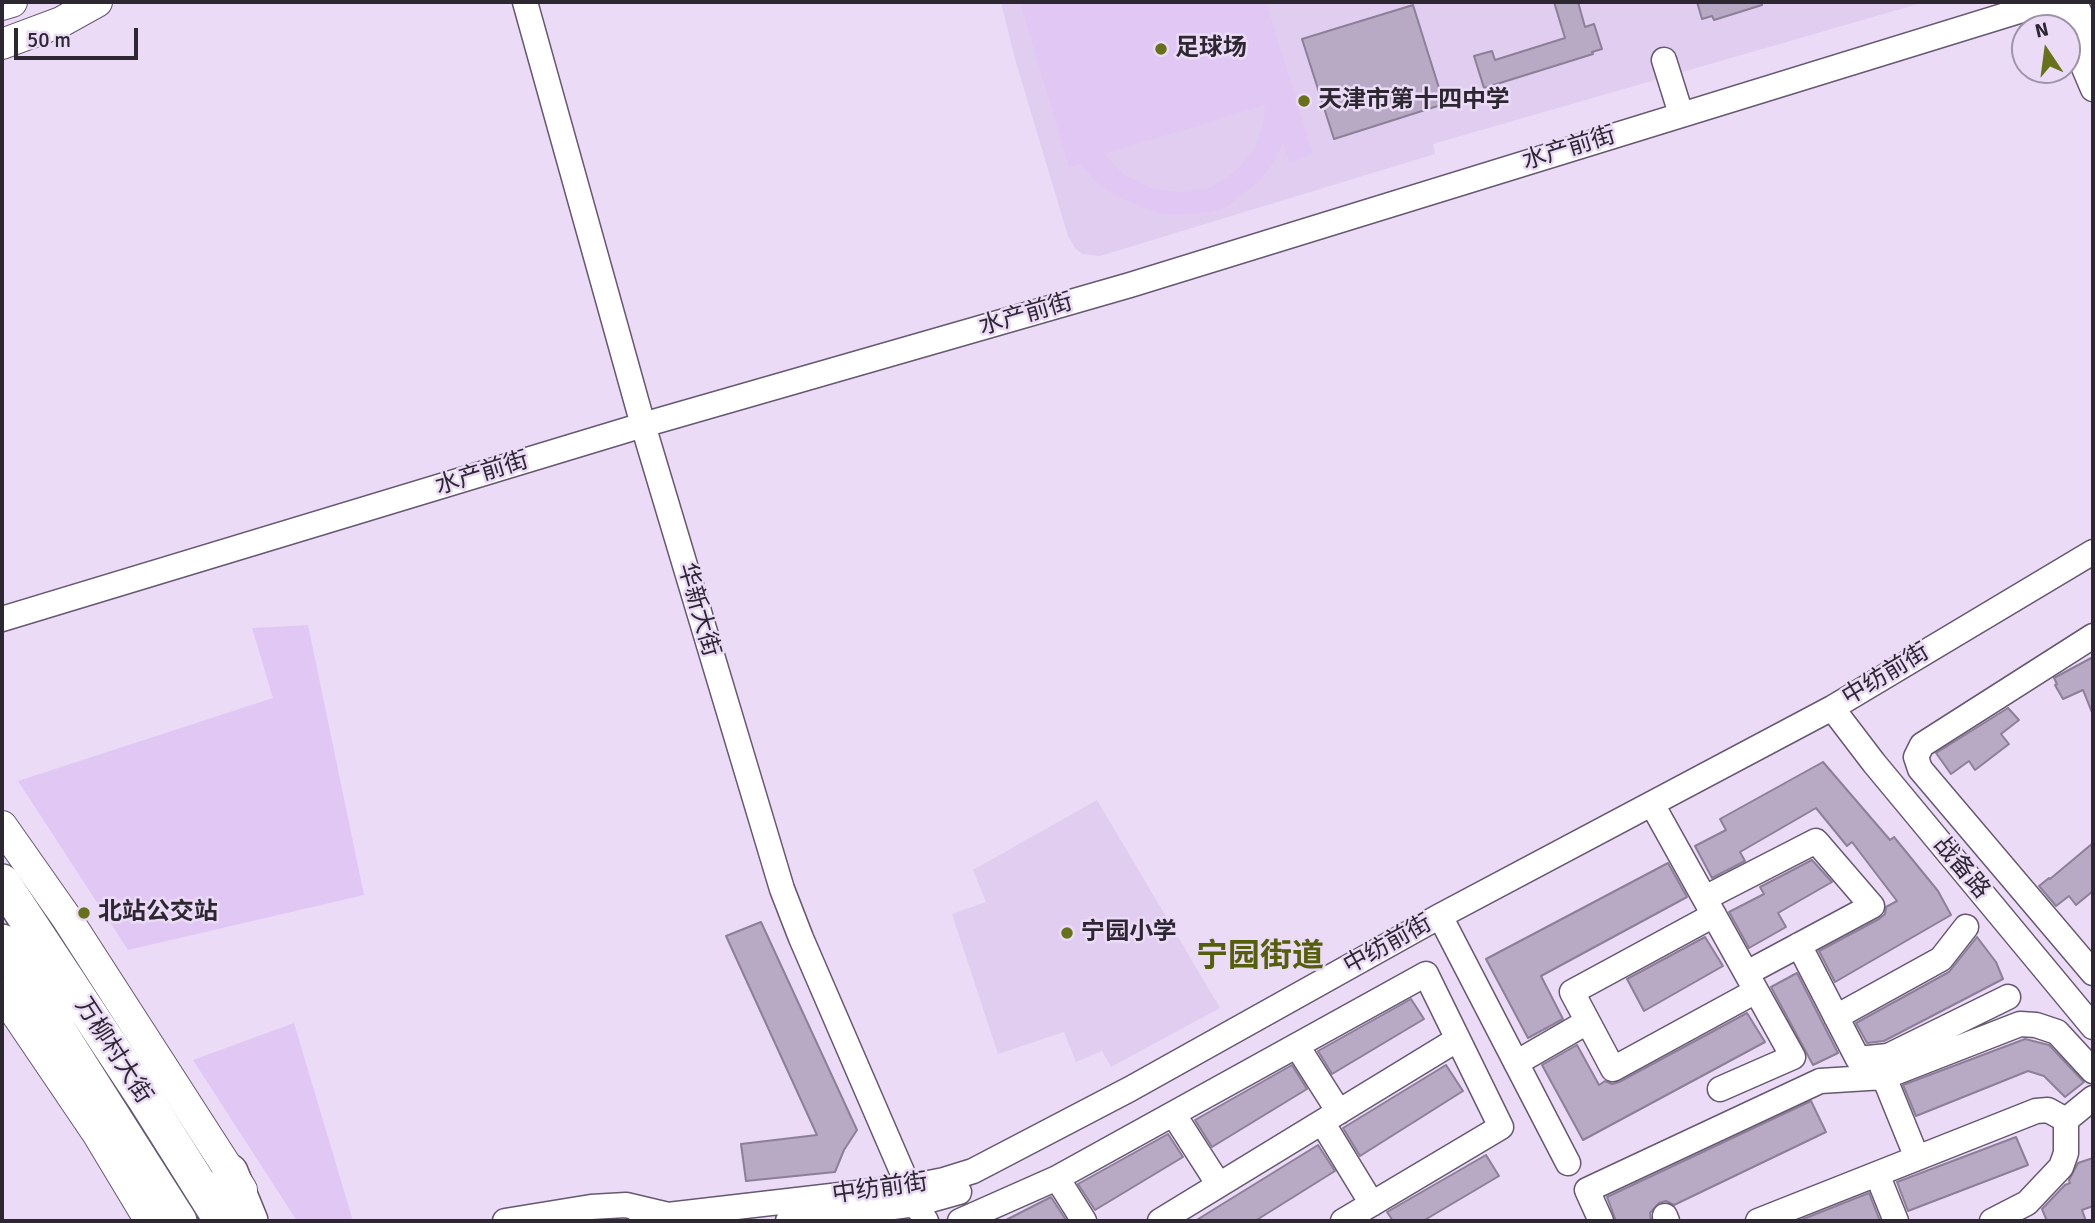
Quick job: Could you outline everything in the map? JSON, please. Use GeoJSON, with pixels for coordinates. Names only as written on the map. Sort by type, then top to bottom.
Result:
{"type":"FeatureCollection","features":[{"type":"Feature","properties":{"kind":"highway","name":"万柳村大街"},"geometry":{"type":"LineString","coordinates":[[2,882],[222,1221]]}},
{"type":"Feature","properties":{"kind":"highway","name":"万柳村大街"},"geometry":{"type":"LineString","coordinates":[[2,942],[179,1221]]}},
{"type":"Feature","properties":{"kind":"highway"},"geometry":{"type":"LineString","coordinates":[[230,1172],[250,1221]]}},
{"type":"Feature","properties":{"kind":"main road"},"geometry":{"type":"LineString","coordinates":[[2,5],[12,2]]}},
{"type":"Feature","properties":{"kind":"main road"},"geometry":{"type":"LineString","coordinates":[[2,24],[74,2]]}},
{"type":"Feature","properties":{"kind":"main road"},"geometry":{"type":"LineString","coordinates":[[2,44],[61,22],[97,2]]}},
{"type":"Feature","properties":{"kind":"main road"},"geometry":{"type":"LineString","coordinates":[[2,826],[66,917],[262,1221]]}},
{"type":"Feature","properties":{"kind":"main road"},"geometry":{"type":"LineString","coordinates":[[2,993],[97,1133],[149,1217]]}},
{"type":"Feature","properties":{"kind":"street","name":"华新大街"},"geometry":{"type":"LineString","coordinates":[[525,2],[643,425],[782,889],[917,1204]]}},
{"type":"Feature","properties":{"kind":"street","name":"水产前街"},"geometry":{"type":"LineString","coordinates":[[2,619],[643,425],[1130,285],[2048,2]]}},
{"type":"Feature","properties":{"kind":"street"},"geometry":{"type":"LineString","coordinates":[[2056,2],[2093,89]]}},
{"type":"Feature","properties":{"kind":"street"},"geometry":{"type":"LineString","coordinates":[[2075,2],[2093,44]]}},
{"type":"Feature","properties":{"kind":"street"},"geometry":{"type":"LineString","coordinates":[[1664,60],[1681,114]]}},
{"type":"Feature","properties":{"kind":"street","name":"中纺前街"},"geometry":{"type":"LineString","coordinates":[[641,1221],[668,1215],[917,1204],[954,1177],[1006,1155],[1836,714],[2093,552]]}},
{"type":"Feature","properties":{"kind":"street"},"geometry":{"type":"LineString","coordinates":[[1836,714],[1881,698],[2093,569]]}},
{"type":"Feature","properties":{"kind":"street"},"geometry":{"type":"LineString","coordinates":[[2093,636],[1922,744],[1916,757],[1920,769],[2093,973]]}},
{"type":"Feature","properties":{"kind":"street","name":"战备路"},"geometry":{"type":"LineString","coordinates":[[1836,714],[2093,1027]]}},
{"type":"Feature","properties":{"kind":"street"},"geometry":{"type":"LineString","coordinates":[[1656,811],[1793,1057],[1720,1089]]}},
{"type":"Feature","properties":{"kind":"street"},"geometry":{"type":"LineString","coordinates":[[1816,841],[1872,906],[1799,945],[1751,982],[1612,1069],[1572,992],[1709,906],[1816,841]]}},
{"type":"Feature","properties":{"kind":"street"},"geometry":{"type":"LineString","coordinates":[[1444,923],[1568,1163]]}},
{"type":"Feature","properties":{"kind":"street"},"geometry":{"type":"LineString","coordinates":[[1836,1017],[1941,959],[1966,927]]}},
{"type":"Feature","properties":{"kind":"street"},"geometry":{"type":"LineString","coordinates":[[1799,945],[1858,1059],[1888,1056],[2008,997]]}},
{"type":"Feature","properties":{"kind":"street"},"geometry":{"type":"LineString","coordinates":[[960,1221],[1057,1178],[1426,974],[1501,1127],[1343,1221]]}},
{"type":"Feature","properties":{"kind":"street"},"geometry":{"type":"LineString","coordinates":[[1516,1063],[1587,1022]]}},
{"type":"Feature","properties":{"kind":"street"},"geometry":{"type":"LineString","coordinates":[[1601,1221],[1587,1190],[1820,1081],[1884,1077],[2020,1024],[2036,1025],[2057,1032],[2093,1071]]}},
{"type":"Feature","properties":{"kind":"street"},"geometry":{"type":"LineString","coordinates":[[1162,1221],[1458,1039]]}},
{"type":"Feature","properties":{"kind":"street"},"geometry":{"type":"LineString","coordinates":[[1297,1046],[1372,1204]]}},
{"type":"Feature","properties":{"kind":"street"},"geometry":{"type":"LineString","coordinates":[[1884,1077],[1917,1158]]}},
{"type":"Feature","properties":{"kind":"street"},"geometry":{"type":"LineString","coordinates":[[2066,1120],[2093,1098]]}},
{"type":"Feature","properties":{"kind":"street"},"geometry":{"type":"LineString","coordinates":[[1758,1221],[2036,1111],[2048,1110],[2066,1120]]}},
{"type":"Feature","properties":{"kind":"street"},"geometry":{"type":"LineString","coordinates":[[1174,1115],[1219,1185]]}},
{"type":"Feature","properties":{"kind":"street"},"geometry":{"type":"LineString","coordinates":[[1992,1221],[2027,1203],[2061,1167],[2066,1153],[2066,1120]]}},
{"type":"Feature","properties":{"kind":"street"},"geometry":{"type":"LineString","coordinates":[[1877,1174],[1896,1221]]}},
{"type":"Feature","properties":{"kind":"street"},"geometry":{"type":"LineString","coordinates":[[1057,1178],[1084,1221]]}},
{"type":"Feature","properties":{"kind":"street"},"geometry":{"type":"LineString","coordinates":[[788,1221],[917,1204]]}},
{"type":"Feature","properties":{"kind":"street"},"geometry":{"type":"LineString","coordinates":[[505,1221],[591,1207],[626,1205],[668,1215]]}},
{"type":"Feature","properties":{"kind":"shaded area","name":"天津市第十四中学"},"geometry":{"type":"Polygon","coordinates":[[[1001,2],[1925,2],[1433,144],[1435,154],[1100,256],[1082,254],[1068,236],[1015,59],[1001,2]]]}},
{"type":"Feature","properties":{"kind":"shaded area"},"geometry":{"type":"Polygon","coordinates":[[[1020,2],[1266,2],[1313,154],[1290,163],[1283,143],[1269,169],[1258,182],[1227,206],[1211,212],[1176,215],[1158,213],[1117,197],[1096,182],[1080,164],[1069,167],[1020,2]],[[1265,105],[1104,154],[1124,175],[1154,189],[1182,192],[1209,188],[1235,172],[1255,148],[1263,124],[1265,105]]]}},
{"type":"Feature","properties":{"kind":"shaded area"},"geometry":{"type":"Polygon","coordinates":[[[308,625],[364,895],[128,950],[18,781],[273,698],[252,628],[308,625]]]}},
{"type":"Feature","properties":{"kind":"shaded area","name":"宁园小学"},"geometry":{"type":"Polygon","coordinates":[[[1097,800],[1220,1008],[1111,1067],[1102,1051],[1076,1062],[1064,1032],[998,1054],[952,914],[986,902],[973,870],[1097,800]]]}},
{"type":"Feature","properties":{"kind":"shaded area"},"geometry":{"type":"Polygon","coordinates":[[[294,1023],[353,1221],[297,1221],[193,1060],[294,1023]]]}},
{"type":"Feature","properties":{"kind":"building"},"geometry":{"type":"Polygon","coordinates":[[[1554,2],[1578,2],[1585,27],[1594,24],[1602,49],[1484,88],[1474,56],[1492,51],[1495,60],[1565,38],[1554,2]]]}},
{"type":"Feature","properties":{"kind":"building"},"geometry":{"type":"Polygon","coordinates":[[[1697,2],[1762,2],[1762,5],[1714,20],[1712,16],[1702,19],[1697,2]]]}},
{"type":"Feature","properties":{"kind":"building"},"geometry":{"type":"Polygon","coordinates":[[[1413,5],[1444,104],[1334,139],[1302,39],[1413,5]]]}},
{"type":"Feature","properties":{"kind":"building"},"geometry":{"type":"Polygon","coordinates":[[[2093,657],[2093,715],[2083,690],[2063,699],[2054,678],[2093,657]]]}},
{"type":"Feature","properties":{"kind":"building"},"geometry":{"type":"Polygon","coordinates":[[[2008,708],[2019,720],[2001,734],[2009,744],[1975,770],[1969,761],[1951,774],[1936,753],[2008,708]]]}},
{"type":"Feature","properties":{"kind":"building"},"geometry":{"type":"Polygon","coordinates":[[[1823,762],[1890,840],[1894,837],[1938,891],[1951,915],[1835,982],[1819,951],[1879,919],[1885,914],[1886,907],[1897,901],[1852,842],[1847,846],[1816,808],[1740,852],[1745,861],[1712,878],[1695,846],[1726,830],[1720,819],[1823,762]]]}},
{"type":"Feature","properties":{"kind":"building"},"geometry":{"type":"Polygon","coordinates":[[[2093,843],[2093,891],[2076,905],[2069,896],[2056,906],[2039,886],[2093,843]]]}},
{"type":"Feature","properties":{"kind":"building"},"geometry":{"type":"Polygon","coordinates":[[[1812,860],[1832,882],[1778,913],[1786,927],[1749,948],[1729,912],[1764,894],[1760,887],[1812,860]]]}},
{"type":"Feature","properties":{"kind":"building"},"geometry":{"type":"Polygon","coordinates":[[[1668,863],[1687,897],[1541,976],[1563,1019],[1528,1038],[1486,959],[1668,863]]]}},
{"type":"Feature","properties":{"kind":"building"},"geometry":{"type":"Polygon","coordinates":[[[761,922],[857,1130],[844,1150],[835,1172],[746,1181],[741,1144],[817,1135],[726,936],[761,922]]]}},
{"type":"Feature","properties":{"kind":"building"},"geometry":{"type":"Polygon","coordinates":[[[1705,937],[1723,966],[1644,1011],[1627,979],[1705,937]]]}},
{"type":"Feature","properties":{"kind":"building"},"geometry":{"type":"Polygon","coordinates":[[[1977,937],[1996,962],[2003,979],[1884,1041],[1867,1043],[1856,1023],[1949,972],[1977,937]]]}},
{"type":"Feature","properties":{"kind":"building"},"geometry":{"type":"Polygon","coordinates":[[[1797,973],[1838,1053],[1813,1065],[1771,987],[1797,973]]]}},
{"type":"Feature","properties":{"kind":"building"},"geometry":{"type":"Polygon","coordinates":[[[1411,999],[1424,1019],[1332,1074],[1318,1051],[1411,999]]]}},
{"type":"Feature","properties":{"kind":"building"},"geometry":{"type":"Polygon","coordinates":[[[1747,1013],[1765,1042],[1583,1140],[1542,1065],[1577,1045],[1599,1085],[1605,1081],[1612,1084],[1747,1013]]]}},
{"type":"Feature","properties":{"kind":"building"},"geometry":{"type":"Polygon","coordinates":[[[2025,1039],[2049,1045],[2084,1082],[2065,1097],[2044,1076],[2028,1071],[1916,1116],[1903,1085],[2025,1039]]]}},
{"type":"Feature","properties":{"kind":"building"},"geometry":{"type":"Polygon","coordinates":[[[1292,1065],[1307,1089],[1212,1147],[1195,1120],[1292,1065]]]}},
{"type":"Feature","properties":{"kind":"building"},"geometry":{"type":"Polygon","coordinates":[[[1446,1065],[1463,1091],[1360,1156],[1343,1128],[1446,1065]]]}},
{"type":"Feature","properties":{"kind":"building"},"geometry":{"type":"Polygon","coordinates":[[[1811,1101],[1826,1132],[1674,1205],[1666,1201],[1659,1203],[1650,1213],[1651,1221],[1616,1221],[1607,1197],[1811,1101]]]}},
{"type":"Feature","properties":{"kind":"building"},"geometry":{"type":"Polygon","coordinates":[[[1168,1134],[1183,1157],[1095,1210],[1078,1184],[1168,1134]]]}},
{"type":"Feature","properties":{"kind":"building"},"geometry":{"type":"Polygon","coordinates":[[[2016,1137],[2028,1165],[1908,1211],[1897,1182],[2016,1137]]]}},
{"type":"Feature","properties":{"kind":"building"},"geometry":{"type":"Polygon","coordinates":[[[1318,1145],[1335,1171],[1255,1221],[1195,1221],[1318,1145]]]}},
{"type":"Feature","properties":{"kind":"building"},"geometry":{"type":"Polygon","coordinates":[[[1486,1155],[1499,1176],[1423,1221],[1393,1221],[1387,1212],[1486,1155]]]}},
{"type":"Feature","properties":{"kind":"building"},"geometry":{"type":"Polygon","coordinates":[[[2093,1158],[2093,1206],[2082,1210],[2086,1221],[2047,1221],[2042,1209],[2070,1183],[2078,1163],[2093,1158]]]}},
{"type":"Feature","properties":{"kind":"building"},"geometry":{"type":"Polygon","coordinates":[[[1869,1193],[1880,1221],[1798,1221],[1869,1193]]]}},
{"type":"Feature","properties":{"kind":"building"},"geometry":{"type":"Polygon","coordinates":[[[1051,1197],[1066,1220],[1004,1221],[1051,1197]]]}},
{"type":"Feature","properties":{"kind":"place","name":"足球场"},"geometry":{"type":"Point","coordinates":[1161,49]}},
{"type":"Feature","properties":{"kind":"place","name":"天津市第十四中学"},"geometry":{"type":"Point","coordinates":[1304,101]}},
{"type":"Feature","properties":{"kind":"place","name":"北站公交站"},"geometry":{"type":"Point","coordinates":[84,913]}},
{"type":"Feature","properties":{"kind":"place","name":"宁园小学"},"geometry":{"type":"Point","coordinates":[1067,933]}},
{"type":"Feature","properties":{"kind":"district","name":"宁园街道"},"geometry":{"type":"Point","coordinates":[1260,958]}}]}
